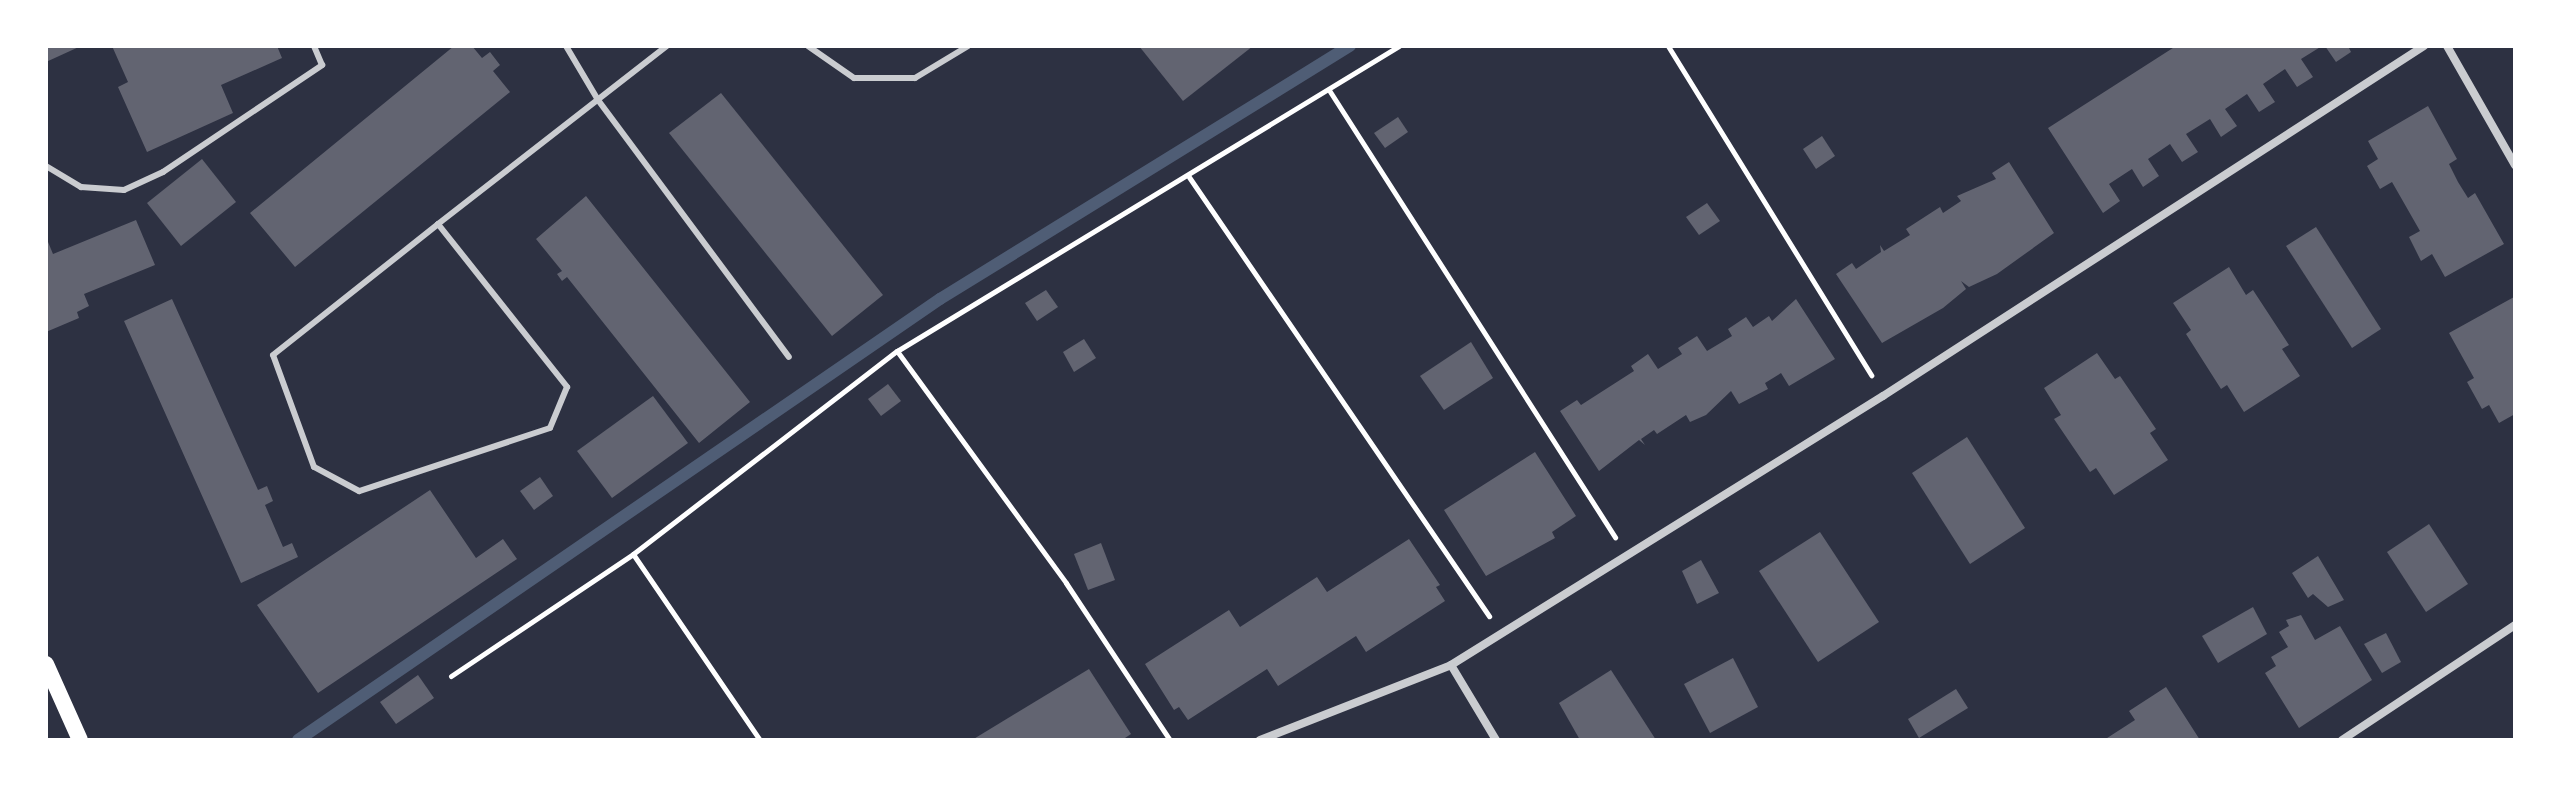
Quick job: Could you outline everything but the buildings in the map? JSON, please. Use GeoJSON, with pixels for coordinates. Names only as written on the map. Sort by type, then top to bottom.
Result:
{"type":"FeatureCollection","features":[{"type":"Feature","properties":{"kind":"main road"},"geometry":{"type":"LineString","coordinates":[[46,664],[80,740]]}},
{"type":"Feature","properties":{"kind":"street"},"geometry":{"type":"LineString","coordinates":[[1260,740],[1451,665],[1883,396],[2424,46]]}},
{"type":"Feature","properties":{"kind":"street"},"geometry":{"type":"LineString","coordinates":[[2447,46],[2515,165]]}},
{"type":"Feature","properties":{"kind":"street"},"geometry":{"type":"LineString","coordinates":[[2342,740],[2515,625]]}},
{"type":"Feature","properties":{"kind":"street"},"geometry":{"type":"LineString","coordinates":[[1451,665],[1496,740]]}},
{"type":"Feature","properties":{"kind":"lane"},"geometry":{"type":"LineString","coordinates":[[46,166],[81,187],[124,190],[163,172],[322,65],[314,46]]}},
{"type":"Feature","properties":{"kind":"lane"},"geometry":{"type":"LineString","coordinates":[[566,46],[598,100],[789,357]]}},
{"type":"Feature","properties":{"kind":"lane"},"geometry":{"type":"LineString","coordinates":[[438,224],[567,387],[550,428],[359,491],[314,467],[273,355],[438,224],[667,46]]}},
{"type":"Feature","properties":{"kind":"lane"},"geometry":{"type":"LineString","coordinates":[[808,46],[854,78],[915,78],[968,46]]}},
{"type":"Feature","properties":{"kind":"path"},"geometry":{"type":"LineString","coordinates":[[451,676],[633,554],[897,351],[1189,177],[1399,46]]}},
{"type":"Feature","properties":{"kind":"path"},"geometry":{"type":"LineString","coordinates":[[1668,46],[1883,396]]}},
{"type":"Feature","properties":{"kind":"path"},"geometry":{"type":"LineString","coordinates":[[1329,90],[1626,555]]}},
{"type":"Feature","properties":{"kind":"path"},"geometry":{"type":"LineString","coordinates":[[1189,177],[1501,634]]}},
{"type":"Feature","properties":{"kind":"path"},"geometry":{"type":"LineString","coordinates":[[897,351],[1066,583],[1170,740]]}},
{"type":"Feature","properties":{"kind":"path"},"geometry":{"type":"LineString","coordinates":[[633,554],[760,740]]}},
{"type":"Feature","properties":{"kind":"waterway"},"geometry":{"type":"LineString","coordinates":[[298,740],[940,299],[1350,46]]}}]}
